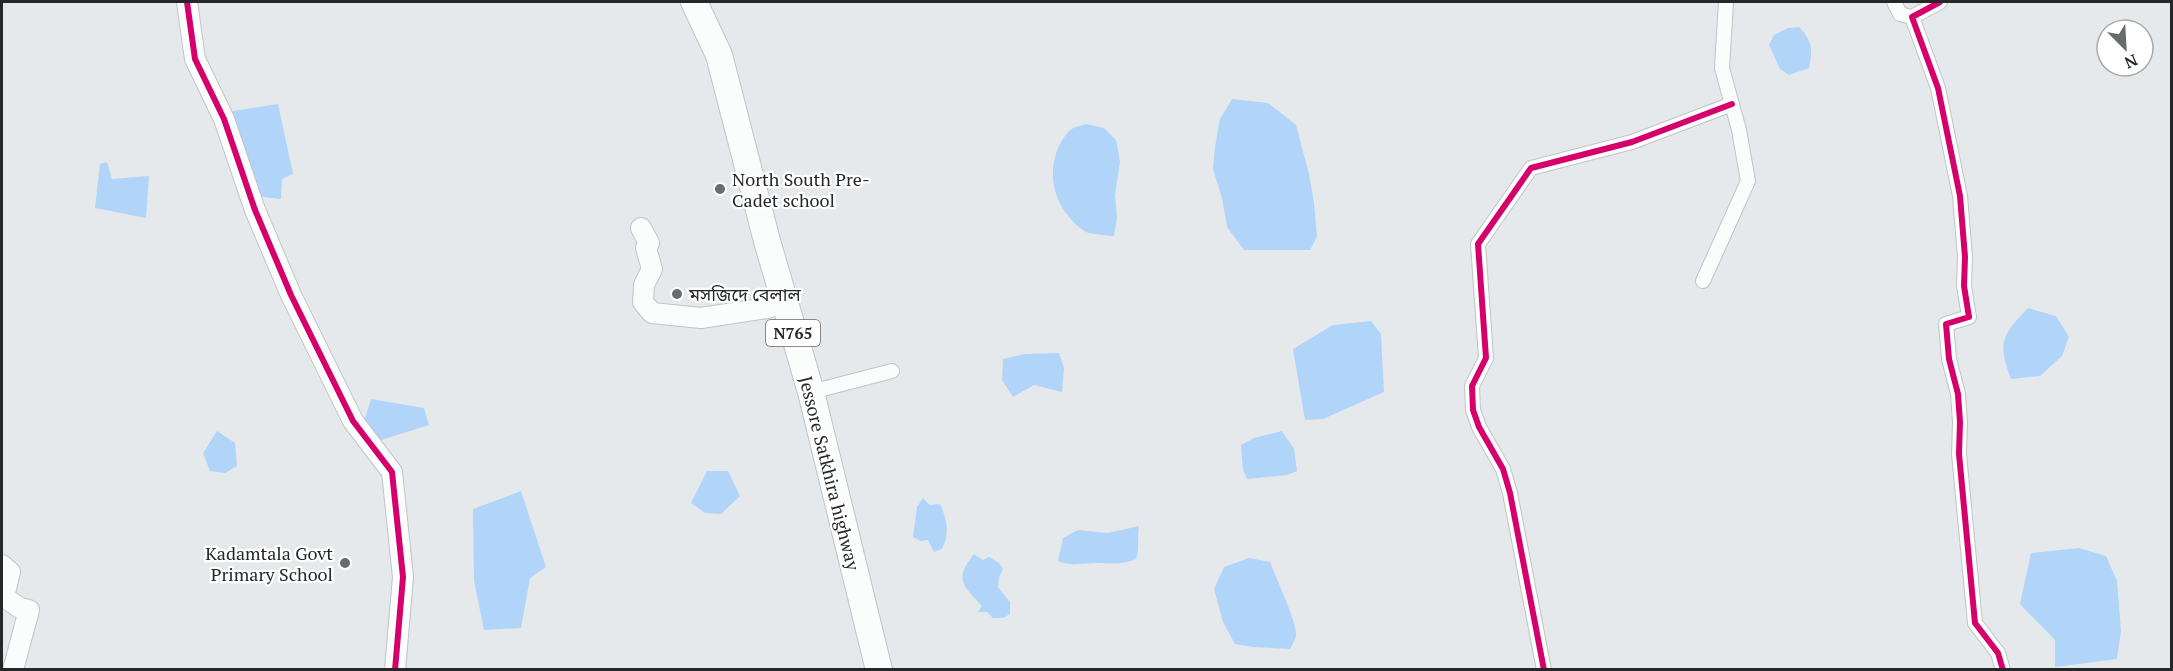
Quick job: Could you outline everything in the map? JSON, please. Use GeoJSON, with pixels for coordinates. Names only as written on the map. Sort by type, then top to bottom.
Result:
{"type":"FeatureCollection","features":[{"type":"Feature","properties":{"kind":"highway","name":"Jessore Satkhira highway"},"geometry":{"type":"LineString","coordinates":[[694,2],[719,55],[784,302],[811,392],[879,669]]}},
{"type":"Feature","properties":{"kind":"street"},"geometry":{"type":"LineString","coordinates":[[187,2],[195,59],[224,119],[255,210],[291,296],[353,421],[392,472],[403,577],[395,669]]}},
{"type":"Feature","properties":{"kind":"street"},"geometry":{"type":"LineString","coordinates":[[1703,281],[1748,181],[1739,130],[1722,68],[1726,2]]}},
{"type":"Feature","properties":{"kind":"street"},"geometry":{"type":"LineString","coordinates":[[1894,2],[1900,14],[1912,17],[1940,2]]}},
{"type":"Feature","properties":{"kind":"street"},"geometry":{"type":"LineString","coordinates":[[1912,17],[1938,88],[1960,196],[1965,257],[1964,286],[1969,317],[1946,324],[1947,343],[1958,394],[1959,454],[1975,623],[1998,653],[2003,669]]}},
{"type":"Feature","properties":{"kind":"street"},"geometry":{"type":"LineString","coordinates":[[1544,669],[1510,493],[1503,469],[1479,428],[1473,410],[1472,386],[1486,358],[1478,244],[1531,168],[1632,142],[1732,104]]}},
{"type":"Feature","properties":{"kind":"street"},"geometry":{"type":"LineString","coordinates":[[641,228],[649,243],[646,248],[651,269],[644,285],[643,302],[652,313],[701,318],[767,308],[784,302]]}},
{"type":"Feature","properties":{"kind":"street"},"geometry":{"type":"LineString","coordinates":[[811,392],[892,371]]}},
{"type":"Feature","properties":{"kind":"street"},"geometry":{"type":"LineString","coordinates":[[2,565],[10,572],[4,597],[21,608],[29,610],[13,669]]}},
{"type":"Feature","properties":{"kind":"water"},"geometry":{"type":"Polygon","coordinates":[[[1799,27],[1807,36],[1810,46],[1809,68],[1789,75],[1780,69],[1769,45],[1774,35],[1788,28],[1799,27]]]}},
{"type":"Feature","properties":{"kind":"water"},"geometry":{"type":"Polygon","coordinates":[[[1232,99],[1268,103],[1296,125],[1314,203],[1317,237],[1310,250],[1244,250],[1227,227],[1222,198],[1213,169],[1220,119],[1232,99]]]}},
{"type":"Feature","properties":{"kind":"water"},"geometry":{"type":"Polygon","coordinates":[[[278,104],[293,174],[282,179],[281,199],[253,196],[226,112],[278,104]]]}},
{"type":"Feature","properties":{"kind":"water"},"geometry":{"type":"Polygon","coordinates":[[[1086,124],[1104,128],[1116,140],[1120,162],[1115,195],[1117,218],[1114,236],[1089,233],[1079,227],[1062,207],[1054,185],[1054,163],[1062,141],[1071,130],[1086,124]]]}},
{"type":"Feature","properties":{"kind":"water"},"geometry":{"type":"Polygon","coordinates":[[[107,162],[112,179],[149,176],[146,218],[95,208],[100,164],[107,162]]]}},
{"type":"Feature","properties":{"kind":"water"},"geometry":{"type":"Polygon","coordinates":[[[2028,308],[2056,316],[2069,337],[2062,356],[2040,376],[2011,379],[2003,347],[2012,325],[2028,308]]]}},
{"type":"Feature","properties":{"kind":"water"},"geometry":{"type":"Polygon","coordinates":[[[1371,321],[1381,334],[1384,392],[1323,419],[1305,420],[1293,349],[1333,325],[1371,321]]]}},
{"type":"Feature","properties":{"kind":"water"},"geometry":{"type":"Polygon","coordinates":[[[1059,353],[1064,368],[1062,392],[1034,385],[1013,397],[1002,380],[1003,359],[1025,354],[1059,353]]]}},
{"type":"Feature","properties":{"kind":"water"},"geometry":{"type":"Polygon","coordinates":[[[371,399],[424,408],[429,425],[375,442],[364,422],[371,399]]]}},
{"type":"Feature","properties":{"kind":"water"},"geometry":{"type":"Polygon","coordinates":[[[217,431],[235,443],[237,466],[225,473],[210,471],[203,453],[217,431]]]}},
{"type":"Feature","properties":{"kind":"water"},"geometry":{"type":"Polygon","coordinates":[[[1282,431],[1294,449],[1297,471],[1287,475],[1247,479],[1243,470],[1241,445],[1254,438],[1282,431]]]}},
{"type":"Feature","properties":{"kind":"water"},"geometry":{"type":"Polygon","coordinates":[[[707,471],[728,471],[740,496],[721,514],[705,513],[691,503],[707,471]]]}},
{"type":"Feature","properties":{"kind":"water"},"geometry":{"type":"Polygon","coordinates":[[[521,491],[546,567],[530,578],[521,628],[484,630],[474,581],[473,509],[521,491]]]}},
{"type":"Feature","properties":{"kind":"water"},"geometry":{"type":"Polygon","coordinates":[[[923,498],[930,505],[940,504],[946,521],[947,532],[942,549],[934,552],[928,540],[921,541],[913,537],[917,507],[923,498]]]}},
{"type":"Feature","properties":{"kind":"water"},"geometry":{"type":"Polygon","coordinates":[[[1139,526],[1136,559],[1116,563],[1073,564],[1058,561],[1063,538],[1078,530],[1108,533],[1139,526]]]}},
{"type":"Feature","properties":{"kind":"water"},"geometry":{"type":"Polygon","coordinates":[[[2079,548],[2106,556],[2117,581],[2121,631],[2117,659],[2055,667],[2055,640],[2020,604],[2031,553],[2079,548]]]}},
{"type":"Feature","properties":{"kind":"water"},"geometry":{"type":"Polygon","coordinates":[[[974,554],[983,560],[989,557],[999,563],[1003,569],[998,587],[1010,602],[1010,614],[1003,618],[993,618],[987,612],[978,612],[982,606],[963,582],[964,570],[974,554]]]}},
{"type":"Feature","properties":{"kind":"water"},"geometry":{"type":"Polygon","coordinates":[[[1249,558],[1270,562],[1296,630],[1296,636],[1290,649],[1235,644],[1223,622],[1214,589],[1224,567],[1249,558]]]}},
{"type":"Feature","properties":{"kind":"cycle path"},"geometry":{"type":"LineString","coordinates":[[187,2],[195,59],[224,119],[255,210],[291,295],[353,421],[392,472],[403,577],[395,670]]}},
{"type":"Feature","properties":{"kind":"cycle path"},"geometry":{"type":"LineString","coordinates":[[1940,2],[1912,17],[1938,88],[1960,196],[1965,257],[1964,286],[1969,317],[1946,324],[1949,359],[1958,394],[1959,454],[1975,623],[1998,653],[2003,670]]}},
{"type":"Feature","properties":{"kind":"cycle path"},"geometry":{"type":"LineString","coordinates":[[1544,670],[1510,493],[1503,469],[1479,427],[1473,410],[1472,386],[1486,358],[1478,244],[1531,168],[1632,142],[1732,104]]}},
{"type":"Feature","properties":{"kind":"place","name":"North South Pre- Cadet school"},"geometry":{"type":"Point","coordinates":[720,189]}},
{"type":"Feature","properties":{"kind":"place","name":"মসজিদে বেলাল"},"geometry":{"type":"Point","coordinates":[677,294]}},
{"type":"Feature","properties":{"kind":"place","name":"Kadamtala Govt Primary School"},"geometry":{"type":"Point","coordinates":[345,563]}}]}
